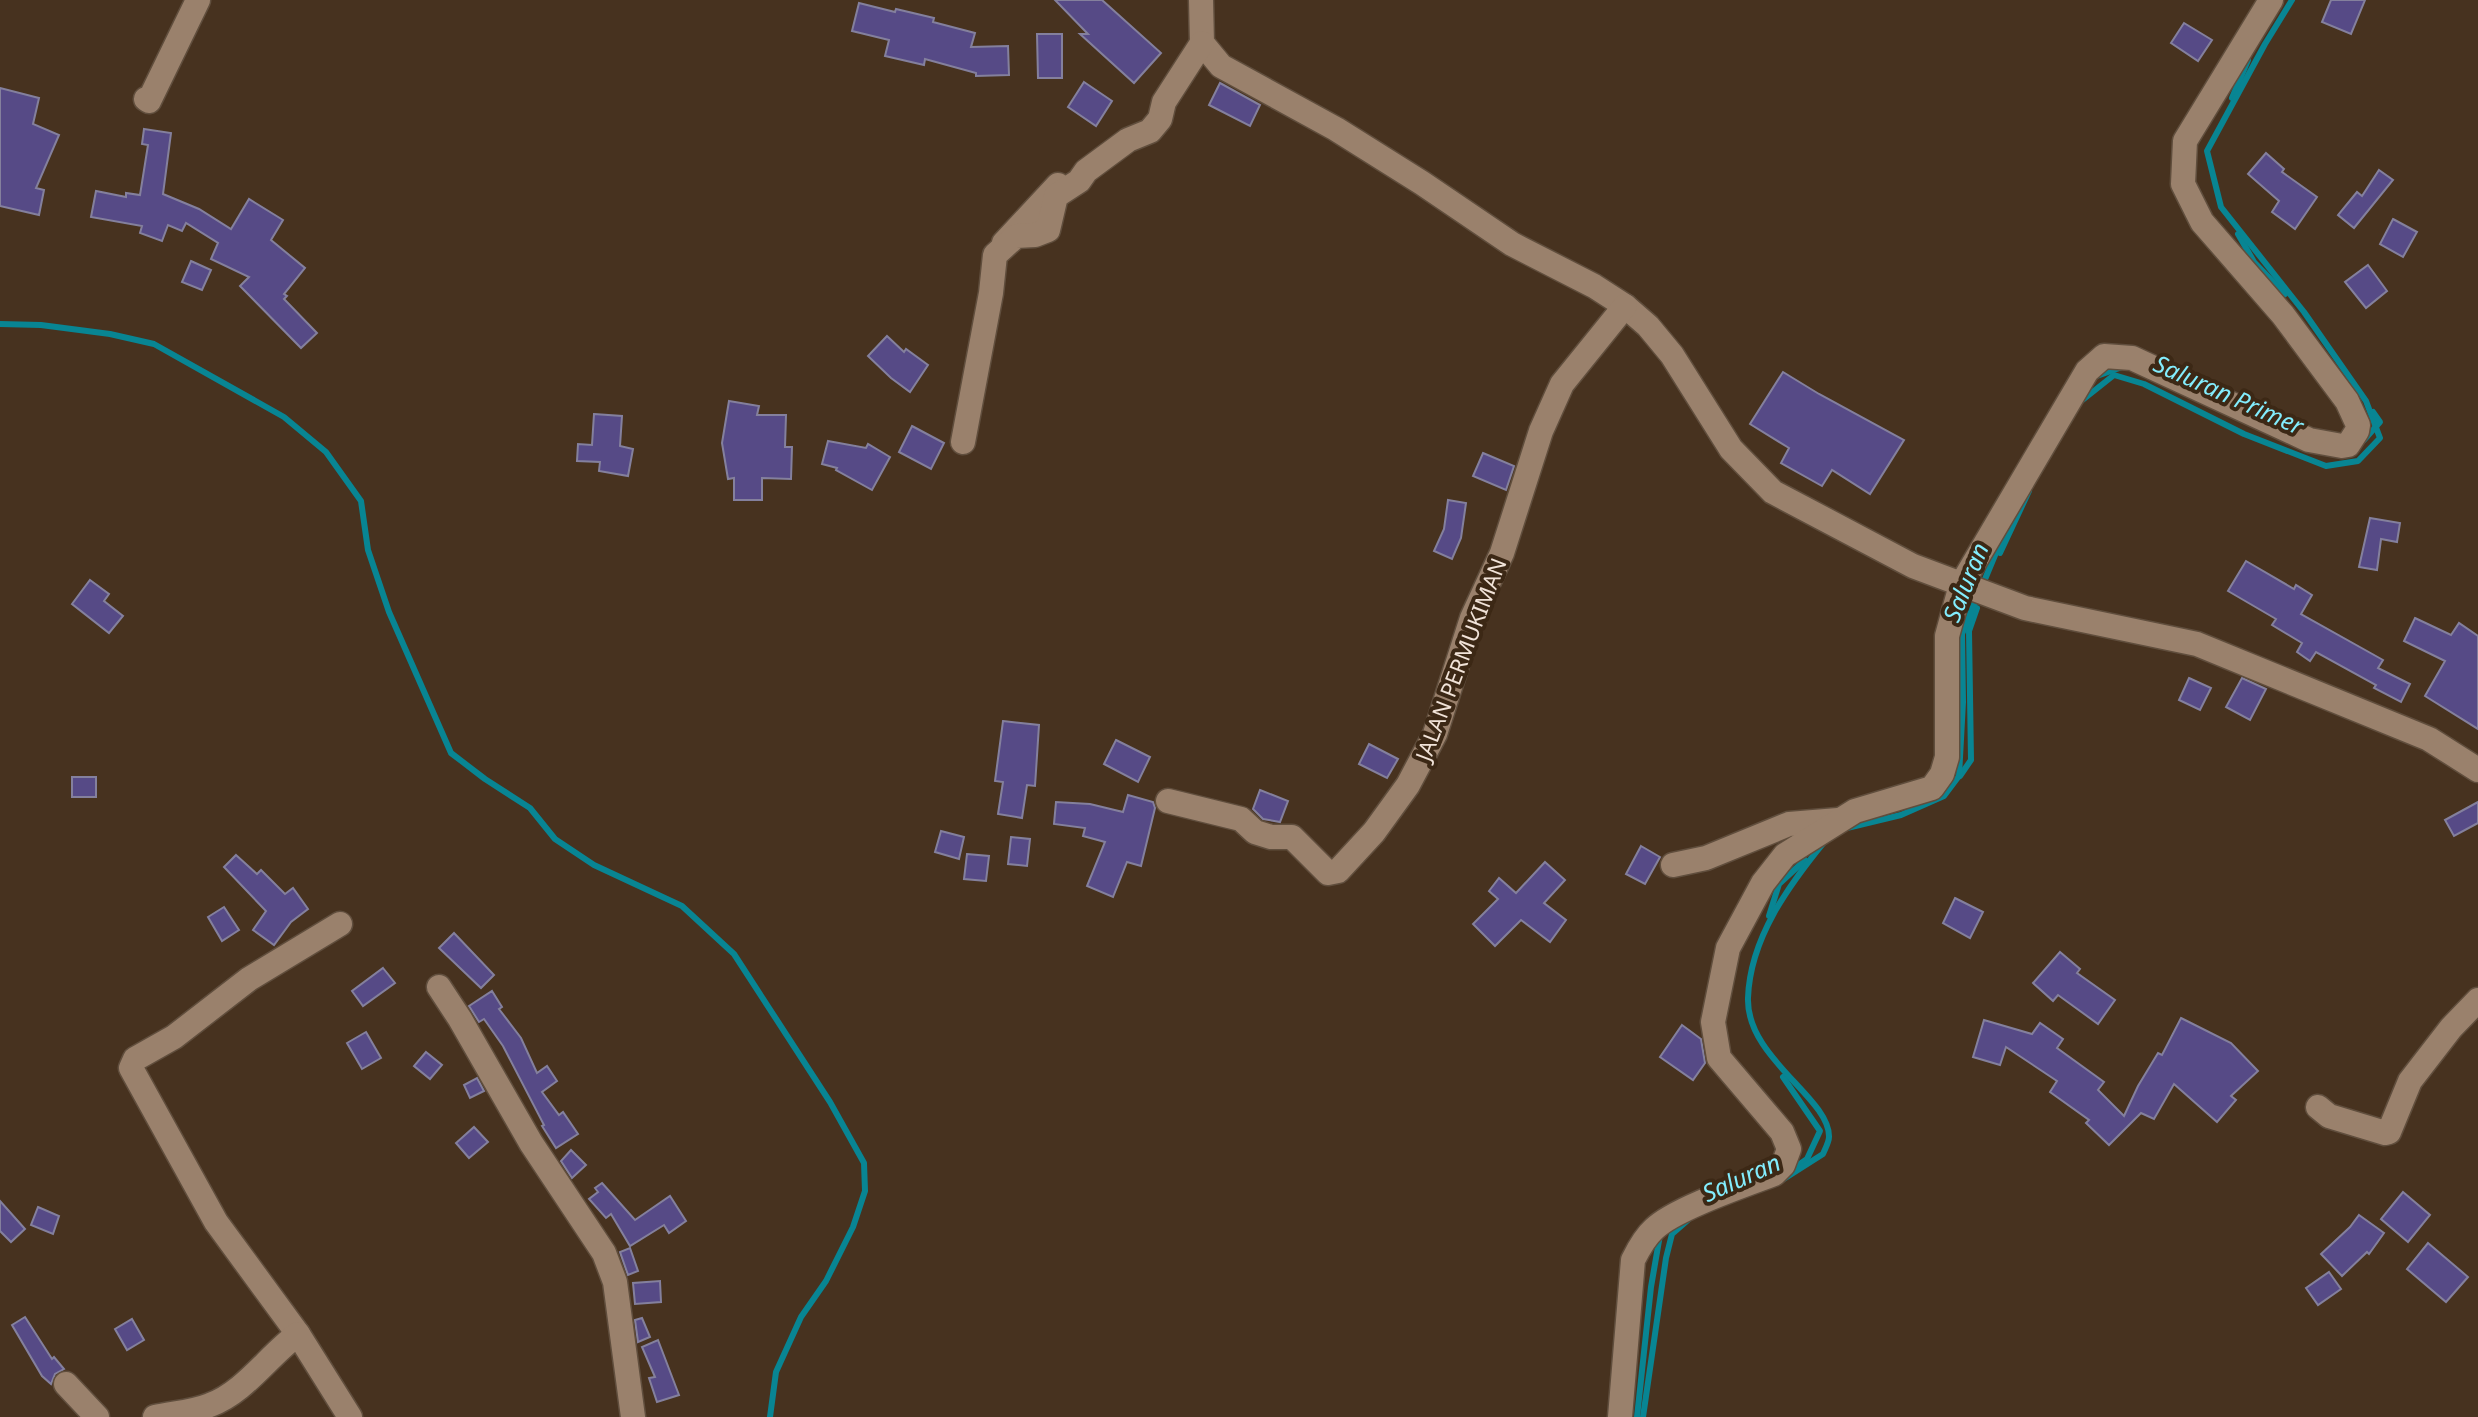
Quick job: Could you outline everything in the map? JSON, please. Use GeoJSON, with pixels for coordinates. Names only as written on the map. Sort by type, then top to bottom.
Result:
{"type":"FeatureCollection","features":[{"type":"Feature","properties":{"kind":"street"},"geometry":{"type":"LineString","coordinates":[[191,0],[146,99],[149,101],[198,0]]}},
{"type":"Feature","properties":{"kind":"street"},"geometry":{"type":"LineString","coordinates":[[959,440],[991,293],[995,255],[1016,236],[1035,235],[1048,230],[1056,196],[1128,140],[1150,131],[1160,119],[1164,102],[1201,38],[1201,0]]}},
{"type":"Feature","properties":{"kind":"street"},"geometry":{"type":"LineString","coordinates":[[1620,1417],[1633,1260],[1640,1245],[1655,1227],[1674,1215],[1774,1174],[1783,1165],[1789,1149],[1782,1132],[1719,1058],[1713,1022],[1716,995],[1728,948],[1763,883],[1785,855],[1855,811],[1932,788],[1942,774],[1947,757],[1947,636],[1963,586],[2087,371],[2104,356],[2132,358],[2309,440],[2348,445],[2357,431],[2358,425],[2341,392],[2283,315],[2202,222],[2183,184],[2185,141],[2271,0]]}},
{"type":"Feature","properties":{"kind":"street"},"geometry":{"type":"LineString","coordinates":[[1201,38],[1221,66],[1336,129],[1512,244],[1594,286],[1625,306],[1648,326],[1672,355],[1731,449],[1773,492],[1913,566],[1963,586],[2025,608],[2197,644],[2429,739],[2478,770]]}},
{"type":"Feature","properties":{"kind":"street","name":"JALAN PERMUKIMAN"},"geometry":{"type":"LineString","coordinates":[[1168,801],[1241,819],[1255,832],[1271,837],[1292,837],[1328,873],[1338,871],[1374,832],[1408,785],[1435,734],[1472,618],[1502,553],[1541,431],[1562,384],[1625,306]]}},
{"type":"Feature","properties":{"kind":"street"},"geometry":{"type":"LineString","coordinates":[[1673,865],[1706,858],[1789,824],[1838,820]]}},
{"type":"Feature","properties":{"kind":"street"},"geometry":{"type":"LineString","coordinates":[[340,924],[249,979],[174,1037],[135,1059],[131,1068],[216,1222],[298,1334],[350,1417]]}},
{"type":"Feature","properties":{"kind":"street"},"geometry":{"type":"LineString","coordinates":[[439,987],[531,1143],[604,1253],[615,1282],[633,1417]]}},
{"type":"Feature","properties":{"kind":"street"},"geometry":{"type":"LineString","coordinates":[[2318,1107],[2329,1116],[2389,1132],[2410,1081],[2451,1028],[2478,1000]]}},
{"type":"Feature","properties":{"kind":"street"},"geometry":{"type":"LineString","coordinates":[[155,1417],[207,1407],[220,1401],[235,1392],[278,1349],[298,1334]]}},
{"type":"Feature","properties":{"kind":"street"},"geometry":{"type":"LineString","coordinates":[[66,1384],[97,1417]]}},
{"type":"Feature","properties":{"kind":"building"},"geometry":{"type":"Polygon","coordinates":[[[1055,0],[1102,0],[1161,53],[1134,83],[1080,34],[1088,34],[1055,0]]]}},
{"type":"Feature","properties":{"kind":"building"},"geometry":{"type":"Polygon","coordinates":[[[2331,0],[2365,0],[2351,34],[2322,22],[2331,0]]]}},
{"type":"Feature","properties":{"kind":"building"},"geometry":{"type":"Polygon","coordinates":[[[859,3],[934,18],[933,22],[975,33],[971,47],[1008,46],[1009,75],[976,76],[976,73],[925,59],[924,65],[885,56],[889,40],[852,31],[859,3]]]}},
{"type":"Feature","properties":{"kind":"building"},"geometry":{"type":"Polygon","coordinates":[[[2184,23],[2212,40],[2198,61],[2171,43],[2184,23]]]}},
{"type":"Feature","properties":{"kind":"building"},"geometry":{"type":"Polygon","coordinates":[[[1037,34],[1062,34],[1062,78],[1038,78],[1037,34]]]}},
{"type":"Feature","properties":{"kind":"building"},"geometry":{"type":"Polygon","coordinates":[[[1084,82],[1112,101],[1096,126],[1068,107],[1084,82]]]}},
{"type":"Feature","properties":{"kind":"building"},"geometry":{"type":"Polygon","coordinates":[[[1220,83],[1260,105],[1250,126],[1209,105],[1220,83]]]}},
{"type":"Feature","properties":{"kind":"building"},"geometry":{"type":"Polygon","coordinates":[[[0,88],[39,98],[33,124],[59,135],[36,188],[44,190],[39,215],[0,206],[0,88]]]}},
{"type":"Feature","properties":{"kind":"building"},"geometry":{"type":"Polygon","coordinates":[[[144,129],[171,133],[163,194],[199,209],[231,229],[249,199],[283,220],[271,240],[305,268],[284,294],[287,296],[284,299],[317,333],[301,348],[240,286],[249,277],[211,259],[218,243],[186,223],[182,231],[168,225],[162,241],[140,233],[142,226],[91,217],[96,191],[126,197],[126,193],[140,195],[148,145],[142,144],[144,129]]]}},
{"type":"Feature","properties":{"kind":"building"},"geometry":{"type":"Polygon","coordinates":[[[2266,153],[2284,169],[2282,172],[2317,197],[2295,229],[2272,212],[2279,201],[2248,174],[2266,153]]]}},
{"type":"Feature","properties":{"kind":"building"},"geometry":{"type":"Polygon","coordinates":[[[2379,170],[2393,180],[2354,228],[2338,215],[2357,192],[2362,196],[2379,170]]]}},
{"type":"Feature","properties":{"kind":"building"},"geometry":{"type":"Polygon","coordinates":[[[2393,219],[2417,232],[2403,257],[2380,244],[2393,219]]]}},
{"type":"Feature","properties":{"kind":"building"},"geometry":{"type":"Polygon","coordinates":[[[191,261],[211,270],[202,290],[182,282],[191,261]]]}},
{"type":"Feature","properties":{"kind":"building"},"geometry":{"type":"Polygon","coordinates":[[[2368,265],[2387,291],[2366,308],[2345,282],[2368,265]]]}},
{"type":"Feature","properties":{"kind":"building"},"geometry":{"type":"Polygon","coordinates":[[[887,336],[904,352],[906,349],[928,365],[910,392],[868,356],[887,336]]]}},
{"type":"Feature","properties":{"kind":"building"},"geometry":{"type":"Polygon","coordinates":[[[1783,372],[1904,440],[1870,494],[1832,470],[1822,486],[1781,463],[1789,448],[1750,424],[1783,372]]]}},
{"type":"Feature","properties":{"kind":"building"},"geometry":{"type":"Polygon","coordinates":[[[729,401],[759,406],[757,415],[786,415],[785,447],[792,447],[791,479],[762,478],[762,500],[734,500],[734,478],[728,479],[722,443],[729,401]]]}},
{"type":"Feature","properties":{"kind":"building"},"geometry":{"type":"Polygon","coordinates":[[[594,414],[622,416],[620,446],[633,449],[628,476],[599,471],[600,462],[577,461],[578,444],[592,445],[594,414]]]}},
{"type":"Feature","properties":{"kind":"building"},"geometry":{"type":"Polygon","coordinates":[[[912,426],[944,443],[931,469],[899,452],[912,426]]]}},
{"type":"Feature","properties":{"kind":"building"},"geometry":{"type":"Polygon","coordinates":[[[828,441],[866,448],[868,444],[890,457],[872,490],[837,468],[822,464],[828,441]]]}},
{"type":"Feature","properties":{"kind":"building"},"geometry":{"type":"Polygon","coordinates":[[[1483,453],[1514,466],[1506,490],[1473,476],[1483,453]]]}},
{"type":"Feature","properties":{"kind":"building"},"geometry":{"type":"Polygon","coordinates":[[[1448,500],[1466,503],[1461,538],[1452,559],[1434,551],[1444,529],[1448,500]]]}},
{"type":"Feature","properties":{"kind":"building"},"geometry":{"type":"Polygon","coordinates":[[[2370,518],[2400,523],[2397,542],[2381,539],[2377,570],[2359,567],[2370,518]]]}},
{"type":"Feature","properties":{"kind":"building"},"geometry":{"type":"Polygon","coordinates":[[[2246,561],[2294,589],[2296,585],[2312,595],[2301,614],[2383,660],[2378,668],[2410,684],[2401,702],[2316,652],[2310,661],[2297,652],[2302,643],[2272,625],[2276,619],[2228,591],[2246,561]]]}},
{"type":"Feature","properties":{"kind":"building"},"geometry":{"type":"Polygon","coordinates":[[[90,580],[109,594],[104,601],[123,616],[109,633],[72,604],[90,580]]]}},
{"type":"Feature","properties":{"kind":"building"},"geometry":{"type":"Polygon","coordinates":[[[2415,618],[2451,635],[2459,623],[2478,636],[2478,729],[2425,696],[2445,661],[2404,641],[2415,618]]]}},
{"type":"Feature","properties":{"kind":"building"},"geometry":{"type":"Polygon","coordinates":[[[2189,678],[2211,688],[2200,710],[2179,700],[2189,678]]]}},
{"type":"Feature","properties":{"kind":"building"},"geometry":{"type":"Polygon","coordinates":[[[2242,678],[2266,689],[2250,720],[2226,707],[2242,678]]]}},
{"type":"Feature","properties":{"kind":"building"},"geometry":{"type":"Polygon","coordinates":[[[1003,721],[1039,725],[1035,786],[1027,785],[1022,818],[998,814],[1003,782],[995,781],[1003,721]]]}},
{"type":"Feature","properties":{"kind":"building"},"geometry":{"type":"Polygon","coordinates":[[[1116,740],[1150,757],[1138,782],[1104,764],[1116,740]]]}},
{"type":"Feature","properties":{"kind":"building"},"geometry":{"type":"Polygon","coordinates":[[[1369,744],[1398,759],[1387,778],[1359,764],[1369,744]]]}},
{"type":"Feature","properties":{"kind":"building"},"geometry":{"type":"Polygon","coordinates":[[[72,777],[96,777],[96,797],[72,797],[72,777]]]}},
{"type":"Feature","properties":{"kind":"building"},"geometry":{"type":"Polygon","coordinates":[[[1260,790],[1288,801],[1280,822],[1263,819],[1253,809],[1260,790]]]}},
{"type":"Feature","properties":{"kind":"building"},"geometry":{"type":"Polygon","coordinates":[[[1128,795],[1153,802],[1155,808],[1141,866],[1127,862],[1113,897],[1087,886],[1105,842],[1083,836],[1085,828],[1054,824],[1056,802],[1090,804],[1123,812],[1128,795]]]}},
{"type":"Feature","properties":{"kind":"building"},"geometry":{"type":"Polygon","coordinates":[[[2478,802],[2478,823],[2454,836],[2445,820],[2478,802]]]}},
{"type":"Feature","properties":{"kind":"building"},"geometry":{"type":"Polygon","coordinates":[[[941,831],[964,837],[959,859],[935,852],[941,831]]]}},
{"type":"Feature","properties":{"kind":"building"},"geometry":{"type":"Polygon","coordinates":[[[1011,837],[1030,839],[1027,866],[1008,864],[1011,837]]]}},
{"type":"Feature","properties":{"kind":"building"},"geometry":{"type":"Polygon","coordinates":[[[1641,846],[1660,857],[1645,884],[1626,874],[1641,846]]]}},
{"type":"Feature","properties":{"kind":"building"},"geometry":{"type":"Polygon","coordinates":[[[967,854],[989,856],[986,881],[964,879],[967,854]]]}},
{"type":"Feature","properties":{"kind":"building"},"geometry":{"type":"Polygon","coordinates":[[[236,855],[257,874],[261,870],[285,894],[293,888],[308,909],[291,922],[274,945],[253,930],[266,911],[224,867],[236,855]]]}},
{"type":"Feature","properties":{"kind":"building"},"geometry":{"type":"Polygon","coordinates":[[[1545,862],[1565,880],[1544,903],[1566,920],[1550,942],[1521,920],[1495,946],[1473,924],[1498,899],[1489,891],[1499,878],[1516,893],[1545,862]]]}},
{"type":"Feature","properties":{"kind":"building"},"geometry":{"type":"Polygon","coordinates":[[[1955,898],[1983,912],[1970,938],[1943,923],[1955,898]]]}},
{"type":"Feature","properties":{"kind":"building"},"geometry":{"type":"Polygon","coordinates":[[[224,907],[239,930],[222,941],[208,917],[224,907]]]}},
{"type":"Feature","properties":{"kind":"building"},"geometry":{"type":"Polygon","coordinates":[[[454,933],[494,975],[481,988],[439,948],[454,933]]]}},
{"type":"Feature","properties":{"kind":"building"},"geometry":{"type":"Polygon","coordinates":[[[2060,952],[2080,969],[2077,973],[2115,1000],[2098,1024],[2058,995],[2053,1001],[2033,983],[2060,952]]]}},
{"type":"Feature","properties":{"kind":"building"},"geometry":{"type":"Polygon","coordinates":[[[383,968],[395,983],[363,1006],[352,991],[383,968]]]}},
{"type":"Feature","properties":{"kind":"building"},"geometry":{"type":"Polygon","coordinates":[[[492,991],[502,1007],[499,1009],[521,1038],[537,1073],[547,1066],[557,1081],[542,1092],[559,1115],[563,1112],[578,1134],[556,1148],[503,1046],[484,1019],[479,1022],[469,1006],[492,991]]]}},
{"type":"Feature","properties":{"kind":"building"},"geometry":{"type":"Polygon","coordinates":[[[2181,1018],[2231,1043],[2258,1071],[2231,1096],[2236,1100],[2217,1122],[2174,1084],[2154,1119],[2141,1113],[2109,1145],[2086,1123],[2089,1120],[2050,1092],[2057,1081],[2006,1047],[2000,1065],[1973,1057],[1984,1020],[2032,1034],[2040,1023],[2063,1039],[2057,1048],[2104,1082],[2098,1090],[2124,1116],[2138,1086],[2158,1053],[2162,1055],[2181,1018]]]}},
{"type":"Feature","properties":{"kind":"building"},"geometry":{"type":"Polygon","coordinates":[[[1682,1025],[1701,1039],[1705,1063],[1693,1080],[1660,1057],[1682,1025]]]}},
{"type":"Feature","properties":{"kind":"building"},"geometry":{"type":"Polygon","coordinates":[[[366,1032],[381,1058],[362,1069],[347,1043],[366,1032]]]}},
{"type":"Feature","properties":{"kind":"building"},"geometry":{"type":"Polygon","coordinates":[[[426,1052],[442,1065],[430,1079],[414,1066],[426,1052]]]}},
{"type":"Feature","properties":{"kind":"building"},"geometry":{"type":"Polygon","coordinates":[[[477,1078],[484,1091],[470,1098],[464,1085],[477,1078]]]}},
{"type":"Feature","properties":{"kind":"building"},"geometry":{"type":"Polygon","coordinates":[[[474,1127],[488,1142],[469,1158],[456,1143],[474,1127]]]}},
{"type":"Feature","properties":{"kind":"building"},"geometry":{"type":"Polygon","coordinates":[[[571,1150],[586,1165],[572,1178],[561,1161],[571,1150]]]}},
{"type":"Feature","properties":{"kind":"building"},"geometry":{"type":"Polygon","coordinates":[[[602,1183],[635,1220],[670,1196],[686,1221],[669,1233],[664,1225],[630,1246],[611,1214],[606,1218],[589,1199],[598,1192],[595,1188],[602,1183]]]}},
{"type":"Feature","properties":{"kind":"building"},"geometry":{"type":"Polygon","coordinates":[[[2403,1192],[2430,1215],[2408,1242],[2381,1219],[2403,1192]]]}},
{"type":"Feature","properties":{"kind":"building"},"geometry":{"type":"Polygon","coordinates":[[[0,1201],[25,1229],[11,1242],[0,1231],[0,1201]]]}},
{"type":"Feature","properties":{"kind":"building"},"geometry":{"type":"Polygon","coordinates":[[[38,1207],[59,1216],[53,1234],[31,1225],[38,1207]]]}},
{"type":"Feature","properties":{"kind":"building"},"geometry":{"type":"Polygon","coordinates":[[[2359,1215],[2384,1233],[2369,1254],[2367,1252],[2342,1276],[2321,1254],[2359,1215]]]}},
{"type":"Feature","properties":{"kind":"building"},"geometry":{"type":"Polygon","coordinates":[[[2428,1243],[2468,1277],[2446,1302],[2407,1269],[2428,1243]]]}},
{"type":"Feature","properties":{"kind":"building"},"geometry":{"type":"Polygon","coordinates":[[[630,1248],[638,1271],[628,1275],[620,1252],[630,1248]]]}},
{"type":"Feature","properties":{"kind":"building"},"geometry":{"type":"Polygon","coordinates":[[[2329,1272],[2341,1289],[2318,1305],[2306,1288],[2329,1272]]]}},
{"type":"Feature","properties":{"kind":"building"},"geometry":{"type":"Polygon","coordinates":[[[660,1281],[661,1302],[635,1304],[633,1283],[660,1281]]]}},
{"type":"Feature","properties":{"kind":"building"},"geometry":{"type":"Polygon","coordinates":[[[25,1317],[52,1359],[54,1357],[64,1369],[55,1374],[51,1384],[42,1376],[12,1325],[25,1317]]]}},
{"type":"Feature","properties":{"kind":"building"},"geometry":{"type":"Polygon","coordinates":[[[642,1318],[650,1337],[638,1342],[635,1320],[642,1318]]]}},
{"type":"Feature","properties":{"kind":"building"},"geometry":{"type":"Polygon","coordinates":[[[132,1319],[144,1340],[127,1350],[115,1329],[132,1319]]]}},
{"type":"Feature","properties":{"kind":"building"},"geometry":{"type":"Polygon","coordinates":[[[658,1340],[679,1395],[657,1402],[649,1378],[655,1377],[642,1347],[658,1340]]]}},
{"type":"Feature","properties":{"kind":"waterway","name":"Saluran"},"geometry":{"type":"LineString","coordinates":[[2080,402],[2114,375],[2144,384],[2244,434],[2326,466],[2358,461],[2380,438],[2366,401],[2304,312],[2221,207],[2207,151],[2292,0]]}},
{"type":"Feature","properties":{"kind":"waterway","name":"Saluran Primer"},"geometry":{"type":"LineString","coordinates":[[2232,98],[2248,60]]}},
{"type":"Feature","properties":{"kind":"waterway","name":"Saluran Primer"},"geometry":{"type":"LineString","coordinates":[[2238,234],[2254,262],[2285,294]]}},
{"type":"Feature","properties":{"kind":"waterway"},"geometry":{"type":"LineString","coordinates":[[0,324],[41,325],[110,334],[154,344],[284,417],[326,452],[361,501],[368,550],[389,612],[451,753],[530,808],[555,839],[594,865],[682,906],[734,954],[830,1102],[864,1163],[865,1191],[853,1227],[826,1281],[801,1317],[776,1372],[770,1417]]}},
{"type":"Feature","properties":{"kind":"waterway","name":"Saluran Primer"},"geometry":{"type":"LineString","coordinates":[[2094,377],[2125,366]]}},
{"type":"Feature","properties":{"kind":"waterway","name":"Saluran"},"geometry":{"type":"LineString","coordinates":[[2364,440],[2380,422],[2373,412]]}},
{"type":"Feature","properties":{"kind":"waterway","name":"Saluran"},"geometry":{"type":"LineString","coordinates":[[2000,553],[2029,491]]}},
{"type":"Feature","properties":{"kind":"waterway","name":"Saluran"},"geometry":{"type":"LineString","coordinates":[[1983,584],[2003,536]]}},
{"type":"Feature","properties":{"kind":"waterway","name":"Saluran"},"geometry":{"type":"LineString","coordinates":[[1847,828],[1901,815],[1944,796],[1959,776],[1963,702],[1962,634],[1978,595]]}},
{"type":"Feature","properties":{"kind":"waterway","name":"Saluran Primer"},"geometry":{"type":"LineString","coordinates":[[1960,776],[1971,760],[1969,631],[1977,608]]}},
{"type":"Feature","properties":{"kind":"waterway","name":"Saluran"},"geometry":{"type":"LineString","coordinates":[[1779,1182],[1823,1154],[1829,1137],[1826,1122],[1816,1107],[1760,1040],[1751,1020],[1748,998],[1750,976],[1764,934],[1785,894],[1825,841]]}},
{"type":"Feature","properties":{"kind":"waterway","name":"Saluran Primer"},"geometry":{"type":"LineString","coordinates":[[1769,916],[1779,884],[1805,860]]}},
{"type":"Feature","properties":{"kind":"waterway","name":"Saluran Primer"},"geometry":{"type":"LineString","coordinates":[[1783,1077],[1820,1131],[1807,1159],[1790,1171]]}},
{"type":"Feature","properties":{"kind":"waterway","name":"Saluran"},"geometry":{"type":"LineString","coordinates":[[1643,1417],[1666,1258],[1672,1234],[1688,1220]]}},
{"type":"Feature","properties":{"kind":"waterway","name":"Saluran Primer"},"geometry":{"type":"LineString","coordinates":[[1637,1417],[1651,1287],[1660,1235]]}}]}
